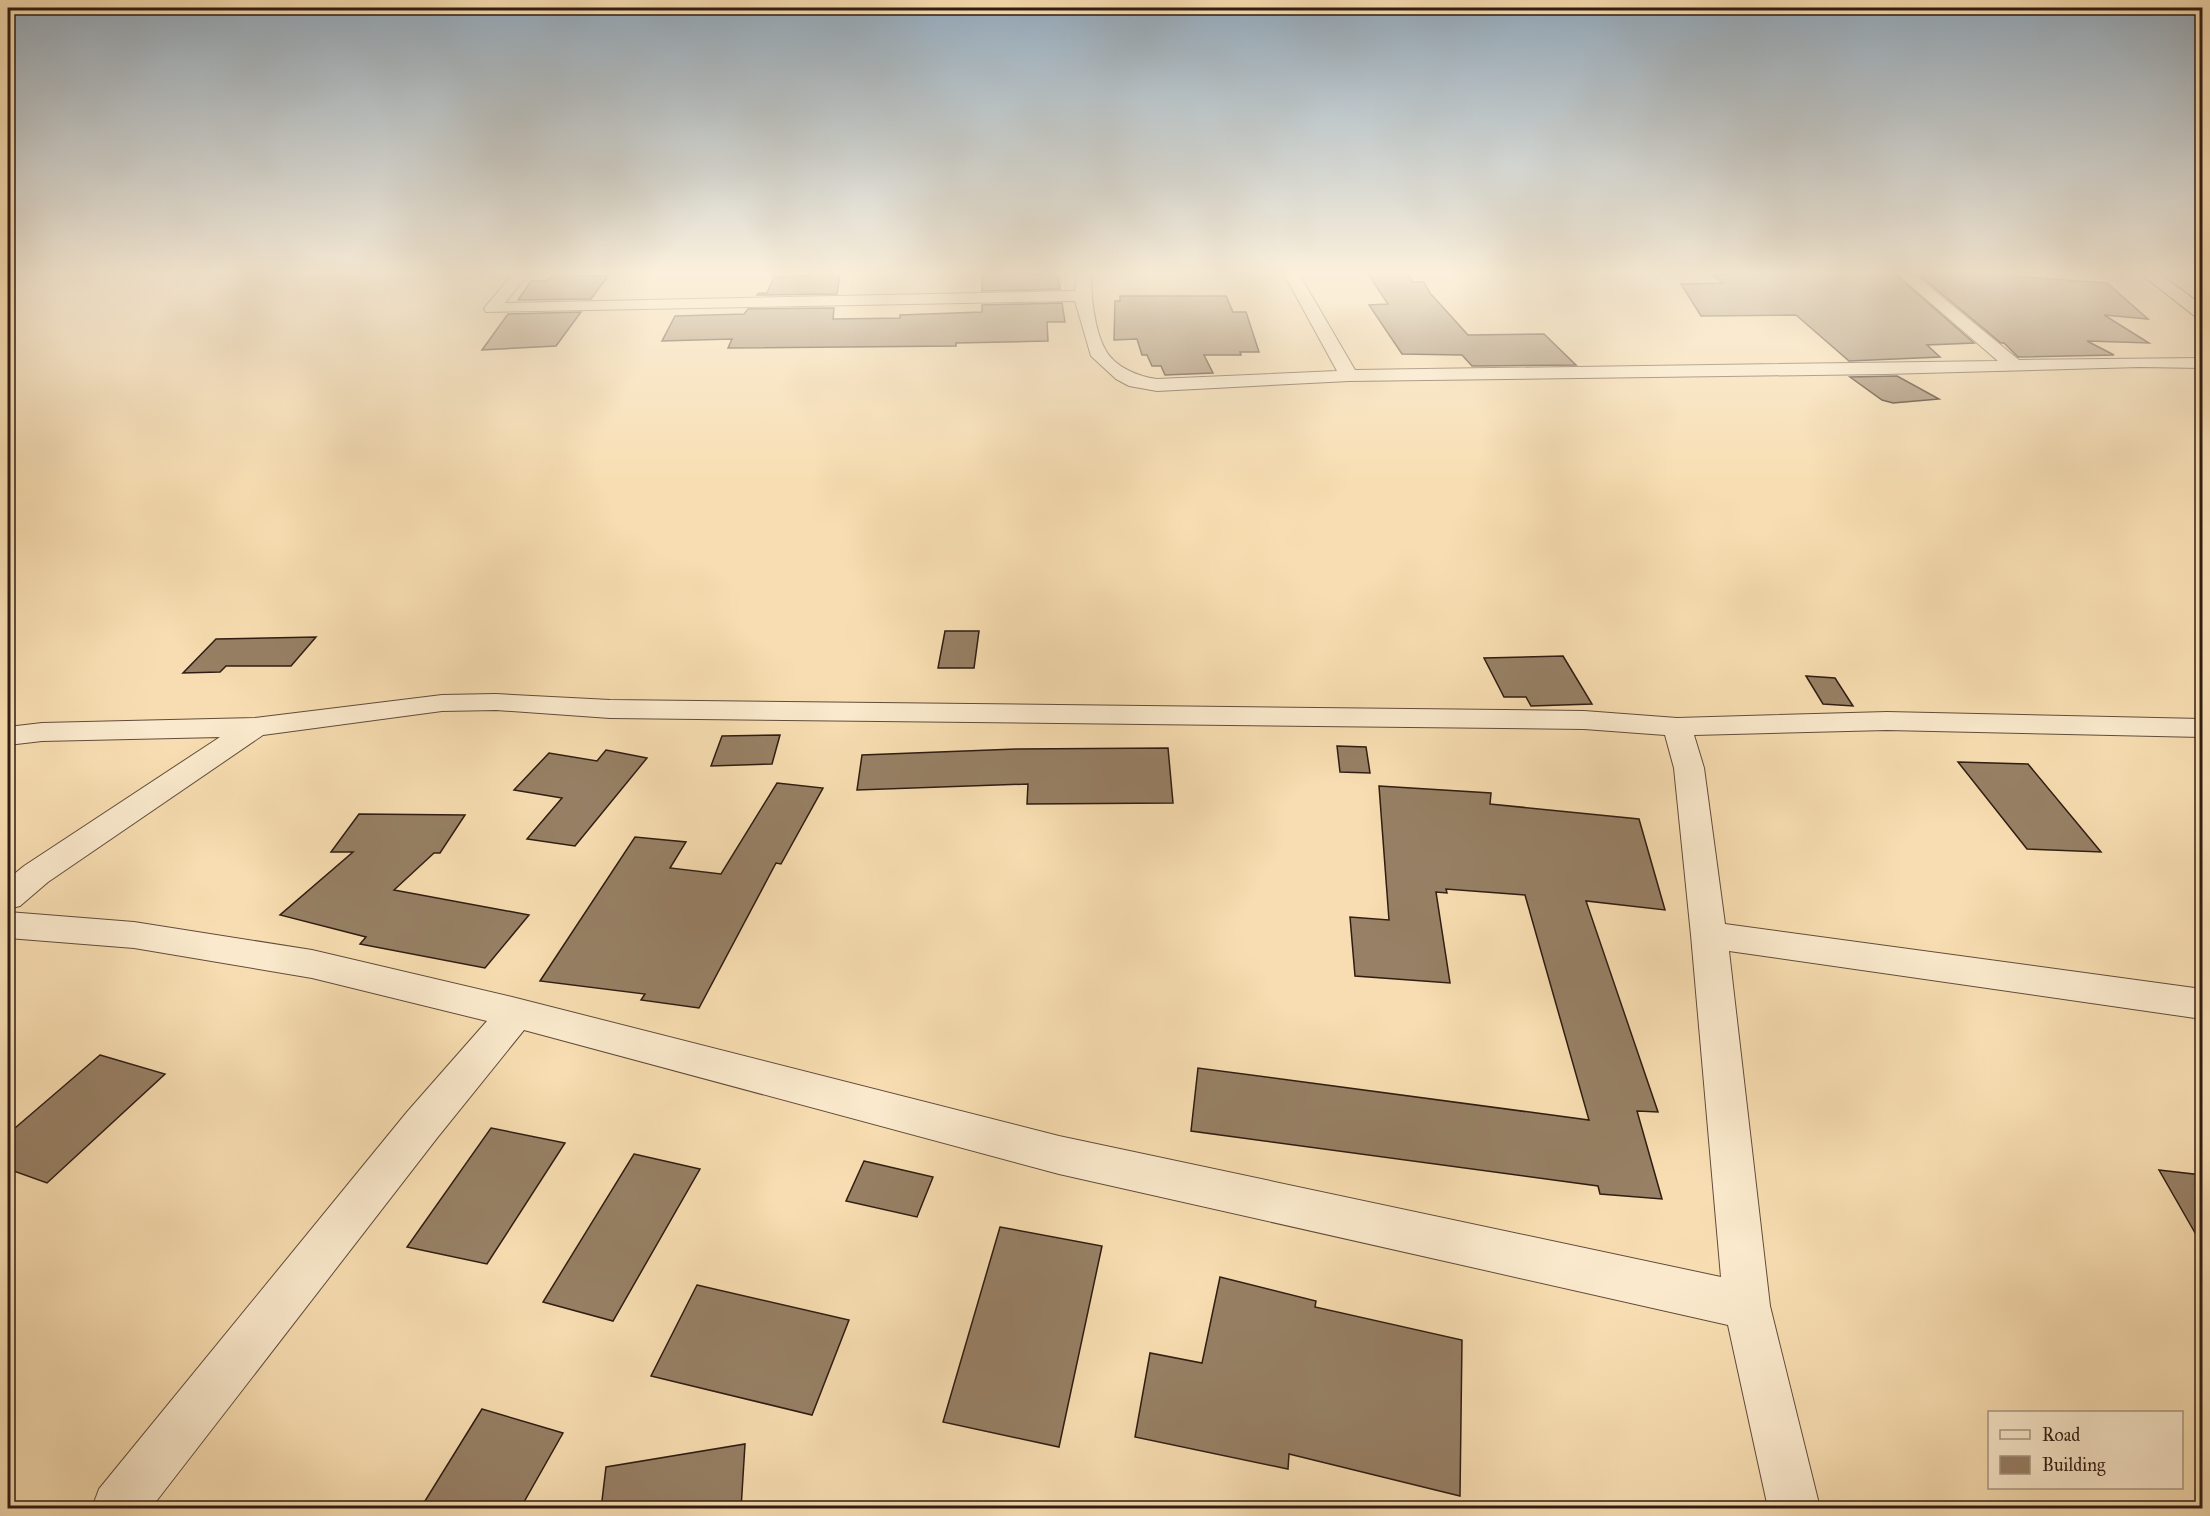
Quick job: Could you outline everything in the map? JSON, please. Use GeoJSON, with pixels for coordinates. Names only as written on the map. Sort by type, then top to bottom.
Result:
{"type":"FeatureCollection","features":[{"type":"Feature","properties":{"kind":"street"},"geometry":{"type":"LineString","coordinates":[[1095,345],[1097,352],[1122,375],[1136,382],[1157,385],[1349,376],[1582,374],[2140,362],[2202,363]]}},
{"type":"Feature","properties":{"kind":"street"},"geometry":{"type":"LineString","coordinates":[[1331,345],[1349,376]]}},
{"type":"Feature","properties":{"kind":"street"},"geometry":{"type":"LineString","coordinates":[[1989,345],[2013,365]]}},
{"type":"Feature","properties":{"kind":"street"},"geometry":{"type":"LineString","coordinates":[[8,736],[42,732],[255,727],[442,704],[496,702],[610,709],[1584,720],[1677,727],[1887,722],[2202,728]]}},
{"type":"Feature","properties":{"kind":"street"},"geometry":{"type":"LineString","coordinates":[[8,897],[36,874],[255,727]]}},
{"type":"Feature","properties":{"kind":"street"},"geometry":{"type":"LineString","coordinates":[[1677,727],[1689,768],[1709,935],[1747,1306],[1794,1509]]}},
{"type":"Feature","properties":{"kind":"street"},"geometry":{"type":"LineString","coordinates":[[8,924],[134,935],[312,964],[516,1013],[1059,1155],[1747,1306]]}},
{"type":"Feature","properties":{"kind":"street"},"geometry":{"type":"LineString","coordinates":[[1709,935],[2202,1004]]}},
{"type":"Feature","properties":{"kind":"street"},"geometry":{"type":"LineString","coordinates":[[118,1509],[422,1125],[516,1013]]}},
{"type":"Feature","properties":{"kind":"building"},"geometry":{"type":"Polygon","coordinates":[[[486,345],[557,345],[556,346],[482,350],[486,345]]]}},
{"type":"Feature","properties":{"kind":"building"},"geometry":{"type":"Polygon","coordinates":[[[729,345],[956,345],[956,346],[728,348],[729,345]]]}},
{"type":"Feature","properties":{"kind":"building"},"geometry":{"type":"Polygon","coordinates":[[[1139,345],[1257,345],[1259,352],[1240,352],[1241,355],[1204,355],[1213,373],[1165,375],[1161,366],[1152,366],[1147,355],[1142,355],[1139,345]]]}},
{"type":"Feature","properties":{"kind":"building"},"geometry":{"type":"Polygon","coordinates":[[[1396,345],[1555,345],[1576,365],[1472,366],[1462,355],[1402,354],[1396,345]]]}},
{"type":"Feature","properties":{"kind":"building"},"geometry":{"type":"Polygon","coordinates":[[[1830,345],[1933,345],[1927,345],[1940,357],[1849,361],[1830,345]]]}},
{"type":"Feature","properties":{"kind":"building"},"geometry":{"type":"Polygon","coordinates":[[[2006,345],[2094,345],[2114,355],[2018,357],[2006,345]]]}},
{"type":"Feature","properties":{"kind":"building"},"geometry":{"type":"Polygon","coordinates":[[[1897,376],[1939,399],[1893,403],[1882,400],[1850,377],[1897,376]]]}},
{"type":"Feature","properties":{"kind":"building"},"geometry":{"type":"Polygon","coordinates":[[[945,631],[979,631],[974,668],[938,668],[945,631]]]}},
{"type":"Feature","properties":{"kind":"building"},"geometry":{"type":"Polygon","coordinates":[[[316,637],[291,666],[226,666],[220,672],[183,673],[216,639],[316,637]]]}},
{"type":"Feature","properties":{"kind":"building"},"geometry":{"type":"Polygon","coordinates":[[[1563,656],[1592,704],[1531,706],[1526,697],[1504,697],[1484,658],[1563,656]]]}},
{"type":"Feature","properties":{"kind":"building"},"geometry":{"type":"Polygon","coordinates":[[[1806,676],[1835,678],[1853,706],[1823,704],[1806,676]]]}},
{"type":"Feature","properties":{"kind":"building"},"geometry":{"type":"Polygon","coordinates":[[[780,735],[772,764],[711,766],[722,736],[780,735]]]}},
{"type":"Feature","properties":{"kind":"building"},"geometry":{"type":"Polygon","coordinates":[[[1337,746],[1366,747],[1370,773],[1340,772],[1337,746]]]}},
{"type":"Feature","properties":{"kind":"building"},"geometry":{"type":"Polygon","coordinates":[[[1168,748],[1173,803],[1027,804],[1028,784],[857,790],[862,755],[1016,749],[1168,748]]]}},
{"type":"Feature","properties":{"kind":"building"},"geometry":{"type":"Polygon","coordinates":[[[606,750],[647,758],[575,846],[527,839],[562,798],[514,790],[549,753],[597,761],[606,750]]]}},
{"type":"Feature","properties":{"kind":"building"},"geometry":{"type":"Polygon","coordinates":[[[1958,762],[2028,764],[2101,852],[2027,849],[1958,762]]]}},
{"type":"Feature","properties":{"kind":"building"},"geometry":{"type":"Polygon","coordinates":[[[777,783],[823,788],[781,864],[776,863],[699,1008],[641,1000],[645,994],[540,981],[635,837],[686,842],[670,868],[721,874],[777,783]]]}},
{"type":"Feature","properties":{"kind":"building"},"geometry":{"type":"Polygon","coordinates":[[[1379,786],[1491,793],[1490,804],[1639,819],[1665,910],[1586,901],[1658,1112],[1637,1111],[1662,1199],[1600,1194],[1598,1186],[1191,1131],[1198,1068],[1589,1120],[1525,895],[1446,889],[1447,893],[1436,892],[1450,983],[1355,976],[1350,917],[1389,920],[1379,786]]]}},
{"type":"Feature","properties":{"kind":"building"},"geometry":{"type":"Polygon","coordinates":[[[359,814],[465,815],[440,853],[434,853],[394,890],[529,915],[485,968],[360,944],[366,937],[280,915],[353,852],[331,852],[359,814]]]}},
{"type":"Feature","properties":{"kind":"building"},"geometry":{"type":"Polygon","coordinates":[[[100,1055],[165,1074],[47,1183],[8,1169],[8,1134],[100,1055]]]}},
{"type":"Feature","properties":{"kind":"building"},"geometry":{"type":"Polygon","coordinates":[[[491,1128],[565,1143],[487,1264],[407,1247],[491,1128]]]}},
{"type":"Feature","properties":{"kind":"building"},"geometry":{"type":"Polygon","coordinates":[[[634,1154],[700,1169],[613,1321],[543,1302],[634,1154]]]}},
{"type":"Feature","properties":{"kind":"building"},"geometry":{"type":"Polygon","coordinates":[[[864,1161],[933,1177],[917,1217],[846,1201],[864,1161]]]}},
{"type":"Feature","properties":{"kind":"building"},"geometry":{"type":"Polygon","coordinates":[[[2159,1170],[2202,1175],[2202,1245],[2159,1170]]]}},
{"type":"Feature","properties":{"kind":"building"},"geometry":{"type":"Polygon","coordinates":[[[1000,1227],[1102,1246],[1059,1447],[943,1422],[1000,1227]]]}},
{"type":"Feature","properties":{"kind":"building"},"geometry":{"type":"Polygon","coordinates":[[[1220,1277],[1316,1301],[1315,1307],[1462,1340],[1460,1496],[1289,1454],[1288,1469],[1135,1437],[1150,1353],[1202,1363],[1220,1277]]]}},
{"type":"Feature","properties":{"kind":"building"},"geometry":{"type":"Polygon","coordinates":[[[697,1285],[849,1320],[812,1415],[651,1376],[697,1285]]]}},
{"type":"Feature","properties":{"kind":"building"},"geometry":{"type":"Polygon","coordinates":[[[482,1409],[563,1433],[520,1509],[420,1509],[482,1409]]]}},
{"type":"Feature","properties":{"kind":"building"},"geometry":{"type":"Polygon","coordinates":[[[745,1444],[741,1509],[601,1509],[606,1467],[745,1444]]]}}]}
